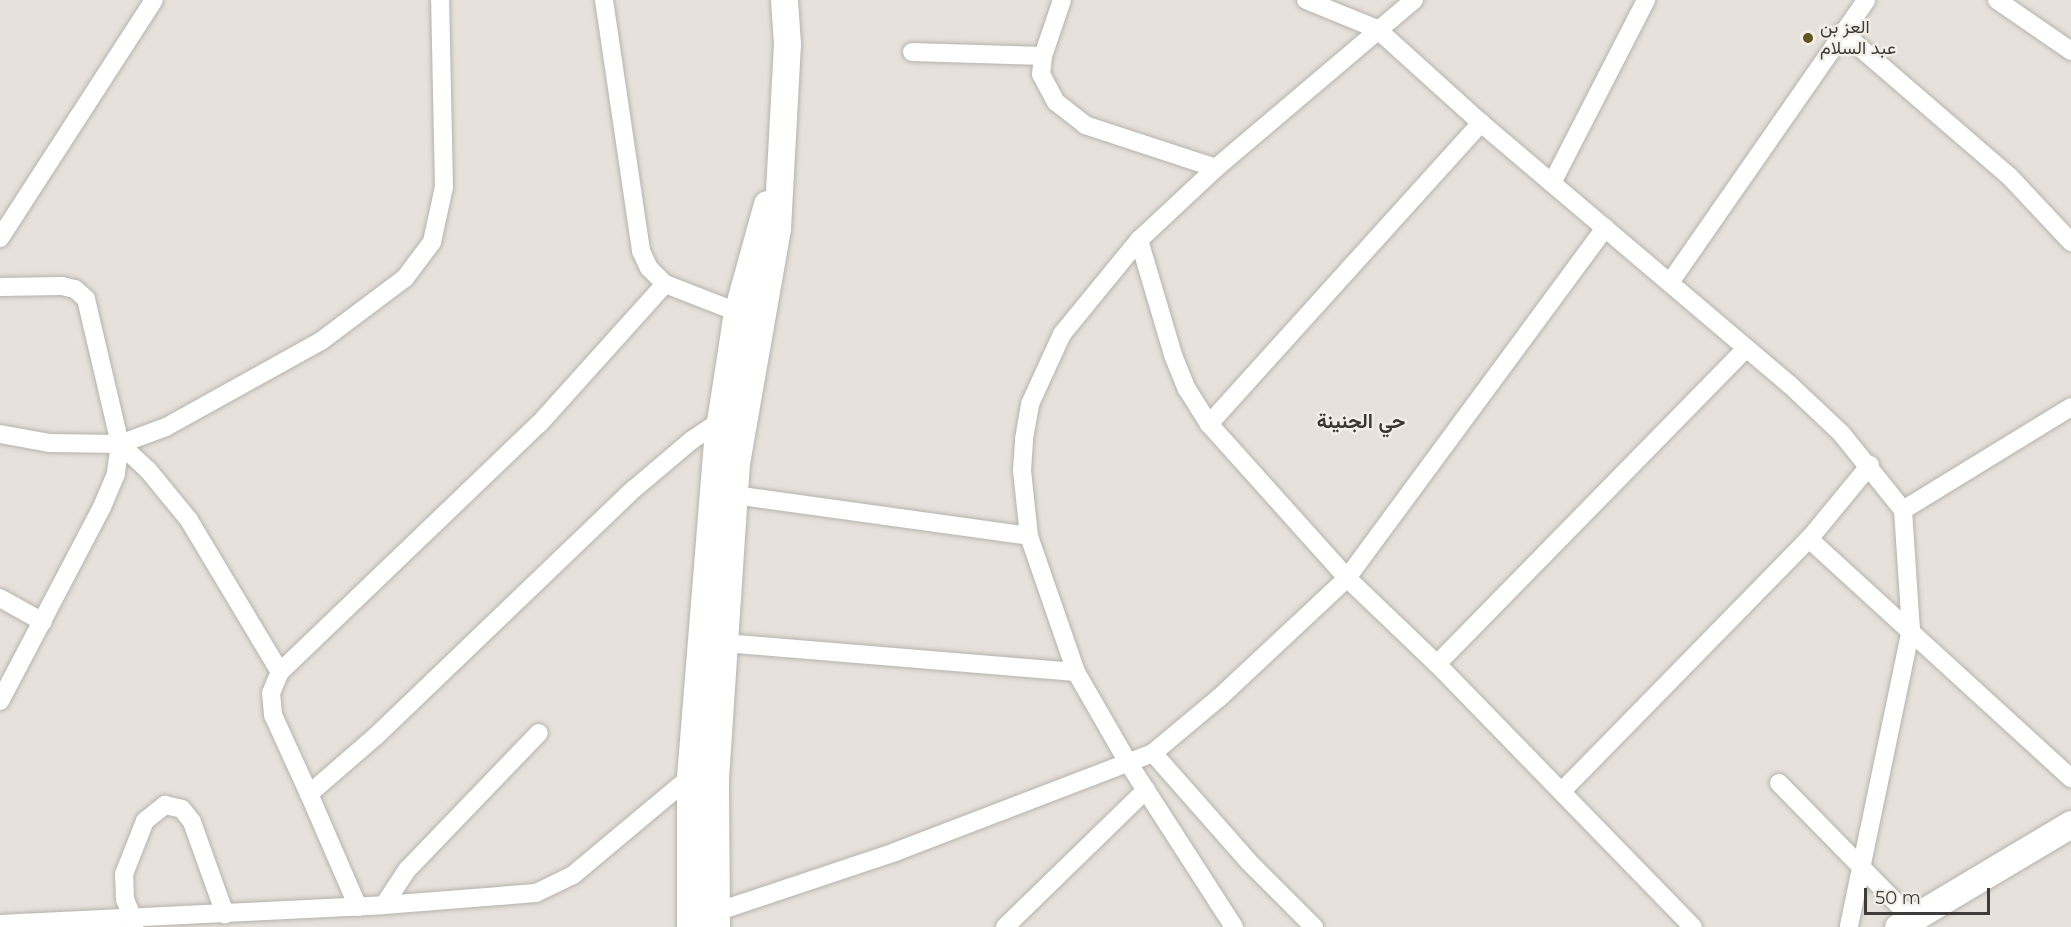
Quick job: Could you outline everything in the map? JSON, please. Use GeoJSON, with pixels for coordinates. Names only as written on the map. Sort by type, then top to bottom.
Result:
{"type":"FeatureCollection","features":[{"type":"Feature","properties":{"kind":"street"},"geometry":{"type":"LineString","coordinates":[[0,238],[154,0]]}},
{"type":"Feature","properties":{"kind":"street"},"geometry":{"type":"LineString","coordinates":[[0,434],[50,443],[120,444],[166,427],[321,341],[388,294],[423,256],[439,224],[444,187],[440,0]]}},
{"type":"Feature","properties":{"kind":"street"},"geometry":{"type":"LineString","coordinates":[[604,0],[641,251],[649,268],[665,284],[737,312]]}},
{"type":"Feature","properties":{"kind":"street"},"geometry":{"type":"LineString","coordinates":[[784,0],[787,44],[777,228],[732,415],[734,495],[715,777],[716,920],[1153,753],[1220,697],[1347,578],[1605,228]]}},
{"type":"Feature","properties":{"kind":"street"},"geometry":{"type":"LineString","coordinates":[[1062,0],[1043,56],[1041,74],[1048,93],[1085,125],[1216,168]]}},
{"type":"Feature","properties":{"kind":"street"},"geometry":{"type":"LineString","coordinates":[[1306,0],[1377,29],[1482,123],[1671,281],[1818,411],[1870,465],[1903,510],[1911,629],[1849,927]]}},
{"type":"Feature","properties":{"kind":"street"},"geometry":{"type":"LineString","coordinates":[[1233,927],[1129,764],[1076,672],[1050,607],[1029,536],[1022,470],[1030,404],[1062,334],[1139,240],[1216,168],[1377,29],[1414,0]]}},
{"type":"Feature","properties":{"kind":"street"},"geometry":{"type":"LineString","coordinates":[[1552,183],[1646,0]]}},
{"type":"Feature","properties":{"kind":"street"},"geometry":{"type":"LineString","coordinates":[[1671,281],[1866,0]]}},
{"type":"Feature","properties":{"kind":"street"},"geometry":{"type":"LineString","coordinates":[[1997,0],[2071,51]]}},
{"type":"Feature","properties":{"kind":"street"},"geometry":{"type":"LineString","coordinates":[[1842,32],[2009,176],[2071,242]]}},
{"type":"Feature","properties":{"kind":"street"},"geometry":{"type":"LineString","coordinates":[[912,52],[1043,56]]}},
{"type":"Feature","properties":{"kind":"street"},"geometry":{"type":"LineString","coordinates":[[1209,424],[1482,123]]}},
{"type":"Feature","properties":{"kind":"street"},"geometry":{"type":"LineString","coordinates":[[690,927],[690,777],[732,415],[737,312],[760,223],[781,166]]}},
{"type":"Feature","properties":{"kind":"street"},"geometry":{"type":"LineString","coordinates":[[1139,240],[1173,355],[1186,389],[1209,424],[1347,578],[1437,664],[1562,790],[1693,927]]}},
{"type":"Feature","properties":{"kind":"street"},"geometry":{"type":"LineString","coordinates":[[358,907],[272,708],[271,693],[280,672],[539,424],[665,284]]}},
{"type":"Feature","properties":{"kind":"street"},"geometry":{"type":"LineString","coordinates":[[0,287],[62,286],[75,289],[86,299],[120,444],[111,489],[0,700]]}},
{"type":"Feature","properties":{"kind":"street"},"geometry":{"type":"LineString","coordinates":[[1437,664],[1746,349]]}},
{"type":"Feature","properties":{"kind":"street"},"geometry":{"type":"LineString","coordinates":[[1903,510],[2071,406]]}},
{"type":"Feature","properties":{"kind":"street"},"geometry":{"type":"LineString","coordinates":[[309,794],[376,736],[634,489],[732,415]]}},
{"type":"Feature","properties":{"kind":"street"},"geometry":{"type":"LineString","coordinates":[[120,444],[148,470],[189,520],[280,672]]}},
{"type":"Feature","properties":{"kind":"street"},"geometry":{"type":"LineString","coordinates":[[1562,790],[1809,539],[1870,465]]}},
{"type":"Feature","properties":{"kind":"street"},"geometry":{"type":"LineString","coordinates":[[734,495],[1029,536]]}},
{"type":"Feature","properties":{"kind":"street"},"geometry":{"type":"LineString","coordinates":[[1809,539],[1911,629],[2071,778]]}},
{"type":"Feature","properties":{"kind":"street"},"geometry":{"type":"LineString","coordinates":[[0,598],[43,622]]}},
{"type":"Feature","properties":{"kind":"street"},"geometry":{"type":"LineString","coordinates":[[723,643],[1076,672]]}},
{"type":"Feature","properties":{"kind":"street"},"geometry":{"type":"LineString","coordinates":[[384,905],[407,870],[539,733]]}},
{"type":"Feature","properties":{"kind":"street"},"geometry":{"type":"LineString","coordinates":[[1153,753],[1250,862],[1314,927]]}},
{"type":"Feature","properties":{"kind":"street"},"geometry":{"type":"LineString","coordinates":[[0,924],[133,921],[508,898],[549,889],[573,875],[690,777]]}},
{"type":"Feature","properties":{"kind":"street"},"geometry":{"type":"LineString","coordinates":[[1779,783],[1860,866],[1905,923],[2071,824]]}},
{"type":"Feature","properties":{"kind":"street"},"geometry":{"type":"LineString","coordinates":[[1005,927],[1146,790]]}},
{"type":"Feature","properties":{"kind":"street"},"geometry":{"type":"LineString","coordinates":[[133,921],[123,889],[129,855],[151,813],[173,805],[182,808],[192,822],[225,915]]}},
{"type":"Feature","properties":{"kind":"place","name":"العز بن عبد السلام"},"geometry":{"type":"Point","coordinates":[1808,38]}},
{"type":"Feature","properties":{"kind":"district","name":"حي الجنينة"},"geometry":{"type":"Point","coordinates":[1361,421]}}]}
